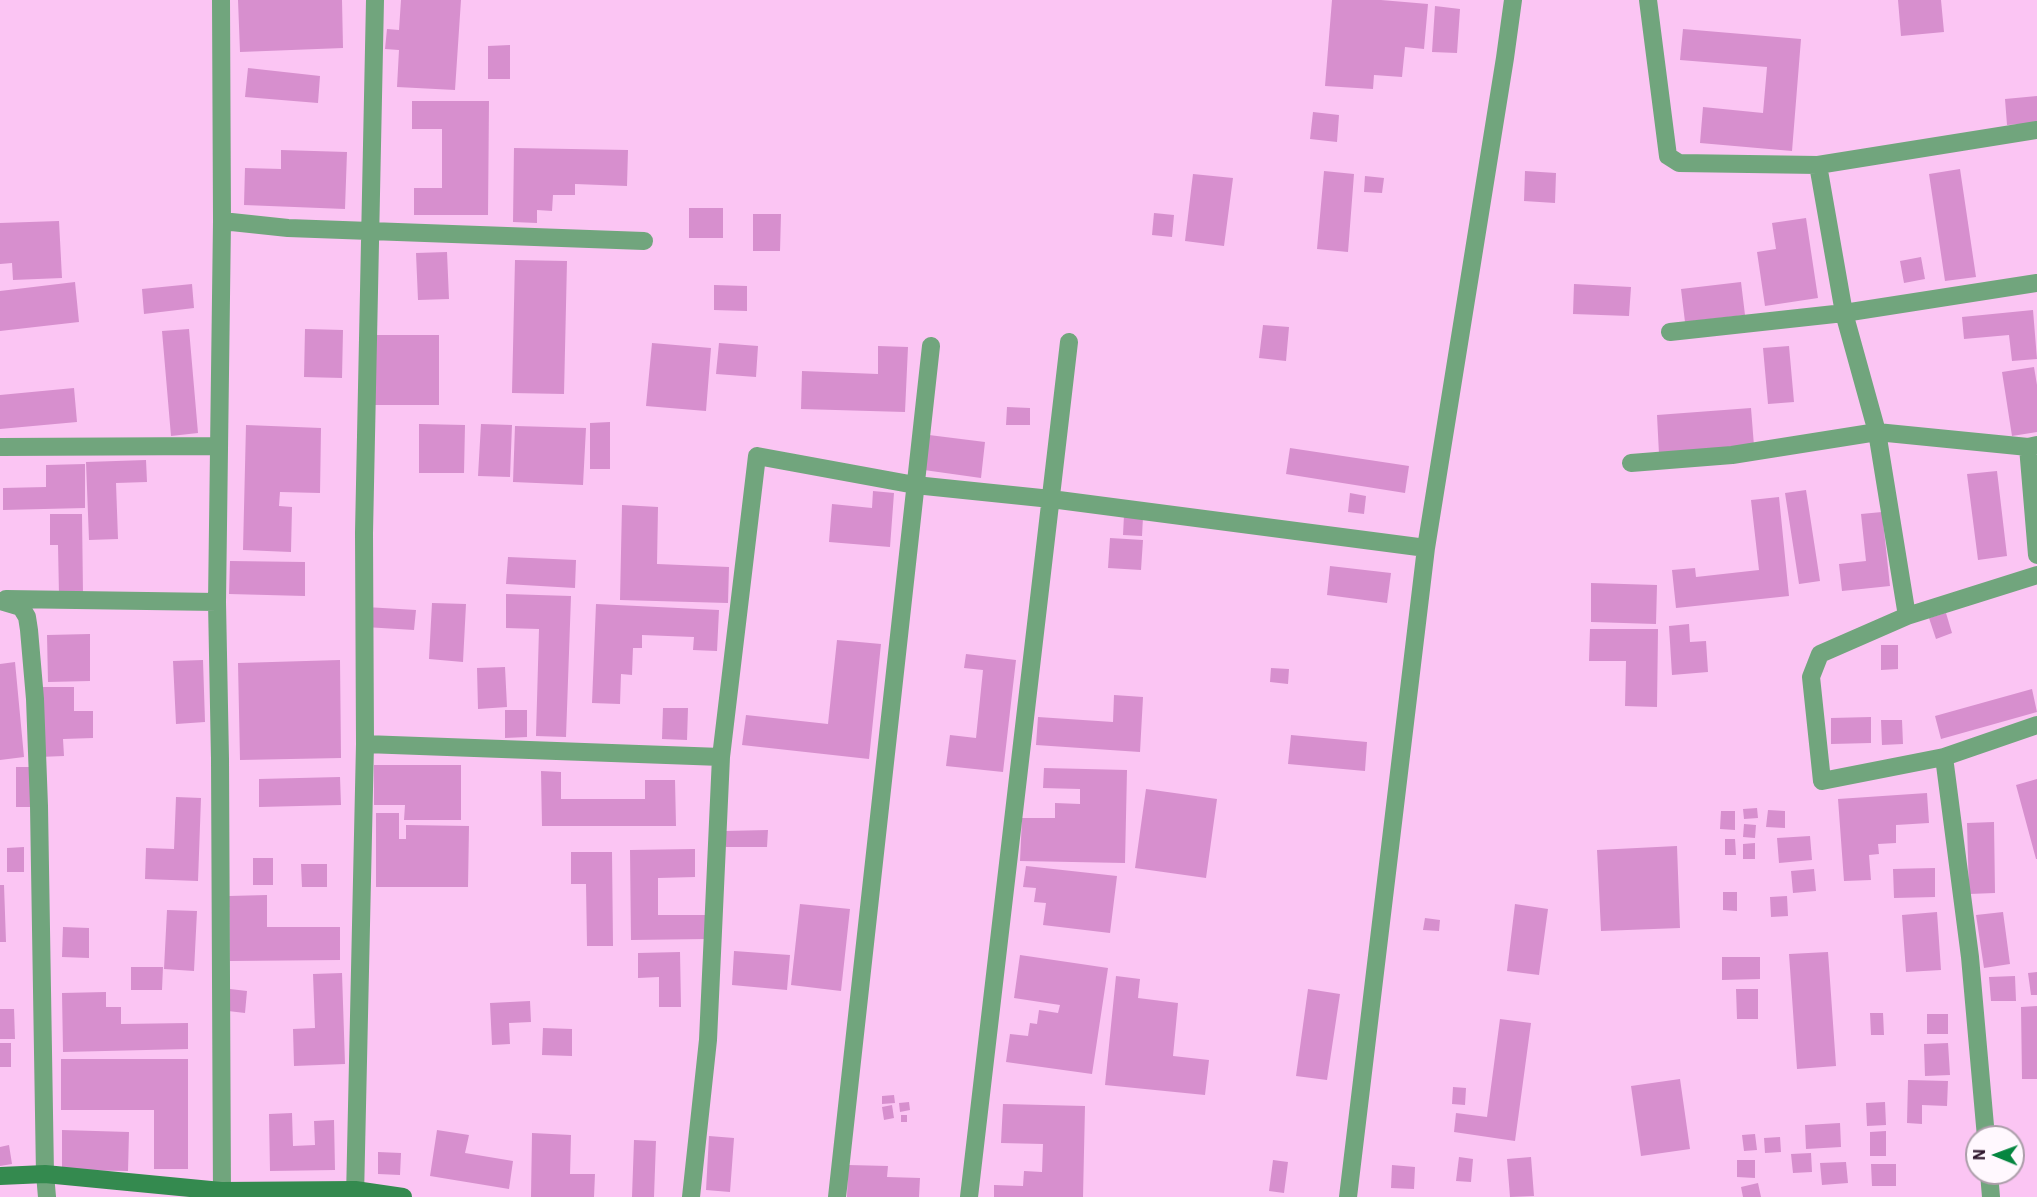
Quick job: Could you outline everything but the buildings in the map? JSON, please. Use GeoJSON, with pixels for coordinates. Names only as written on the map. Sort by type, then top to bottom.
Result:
{"type":"FeatureCollection","features":[{"type":"Feature","properties":{"kind":"street"},"geometry":{"type":"LineString","coordinates":[[221,0],[222,221],[217,602],[220,759],[221,1194]]}},
{"type":"Feature","properties":{"kind":"street"},"geometry":{"type":"LineString","coordinates":[[355,1194],[365,744],[364,533],[375,0]]}},
{"type":"Feature","properties":{"kind":"street"},"geometry":{"type":"LineString","coordinates":[[1348,1197],[1426,548],[1504,69],[1513,0]]}},
{"type":"Feature","properties":{"kind":"street"},"geometry":{"type":"LineString","coordinates":[[1648,0],[1668,156],[1679,163],[1818,165],[2037,130]]}},
{"type":"Feature","properties":{"kind":"street"},"geometry":{"type":"LineString","coordinates":[[1818,165],[1844,313],[1877,432],[1907,616]]}},
{"type":"Feature","properties":{"kind":"street"},"geometry":{"type":"LineString","coordinates":[[222,221],[288,228],[644,241]]}},
{"type":"Feature","properties":{"kind":"street"},"geometry":{"type":"LineString","coordinates":[[1670,332],[1844,313],[2037,283]]}},
{"type":"Feature","properties":{"kind":"street"},"geometry":{"type":"LineString","coordinates":[[969,1197],[1069,342]]}},
{"type":"Feature","properties":{"kind":"street"},"geometry":{"type":"LineString","coordinates":[[837,1197],[931,346]]}},
{"type":"Feature","properties":{"kind":"street"},"geometry":{"type":"LineString","coordinates":[[1631,463],[1732,455],[1877,432],[2032,446],[2037,555]]}},
{"type":"Feature","properties":{"kind":"street"},"geometry":{"type":"LineString","coordinates":[[0,447],[219,446]]}},
{"type":"Feature","properties":{"kind":"street"},"geometry":{"type":"LineString","coordinates":[[691,1197],[708,1040],[721,757],[757,456],[915,485],[1051,499],[1426,548]]}},
{"type":"Feature","properties":{"kind":"street"},"geometry":{"type":"LineString","coordinates":[[2037,575],[1907,616],[1820,654],[1811,677],[1822,781],[1944,757],[2037,725]]}},
{"type":"Feature","properties":{"kind":"street"},"geometry":{"type":"LineString","coordinates":[[0,600],[217,602]]}},
{"type":"Feature","properties":{"kind":"street"},"geometry":{"type":"LineString","coordinates":[[0,600],[21,607],[27,617],[35,699],[47,1197]]}},
{"type":"Feature","properties":{"kind":"street"},"geometry":{"type":"LineString","coordinates":[[365,744],[721,757]]}},
{"type":"Feature","properties":{"kind":"street"},"geometry":{"type":"LineString","coordinates":[[1944,757],[1970,957],[1985,1125]]}},
{"type":"Feature","properties":{"kind":"street"},"geometry":{"type":"LineString","coordinates":[[0,1176],[45,1174],[221,1194],[355,1194],[403,1197]]}}]}
